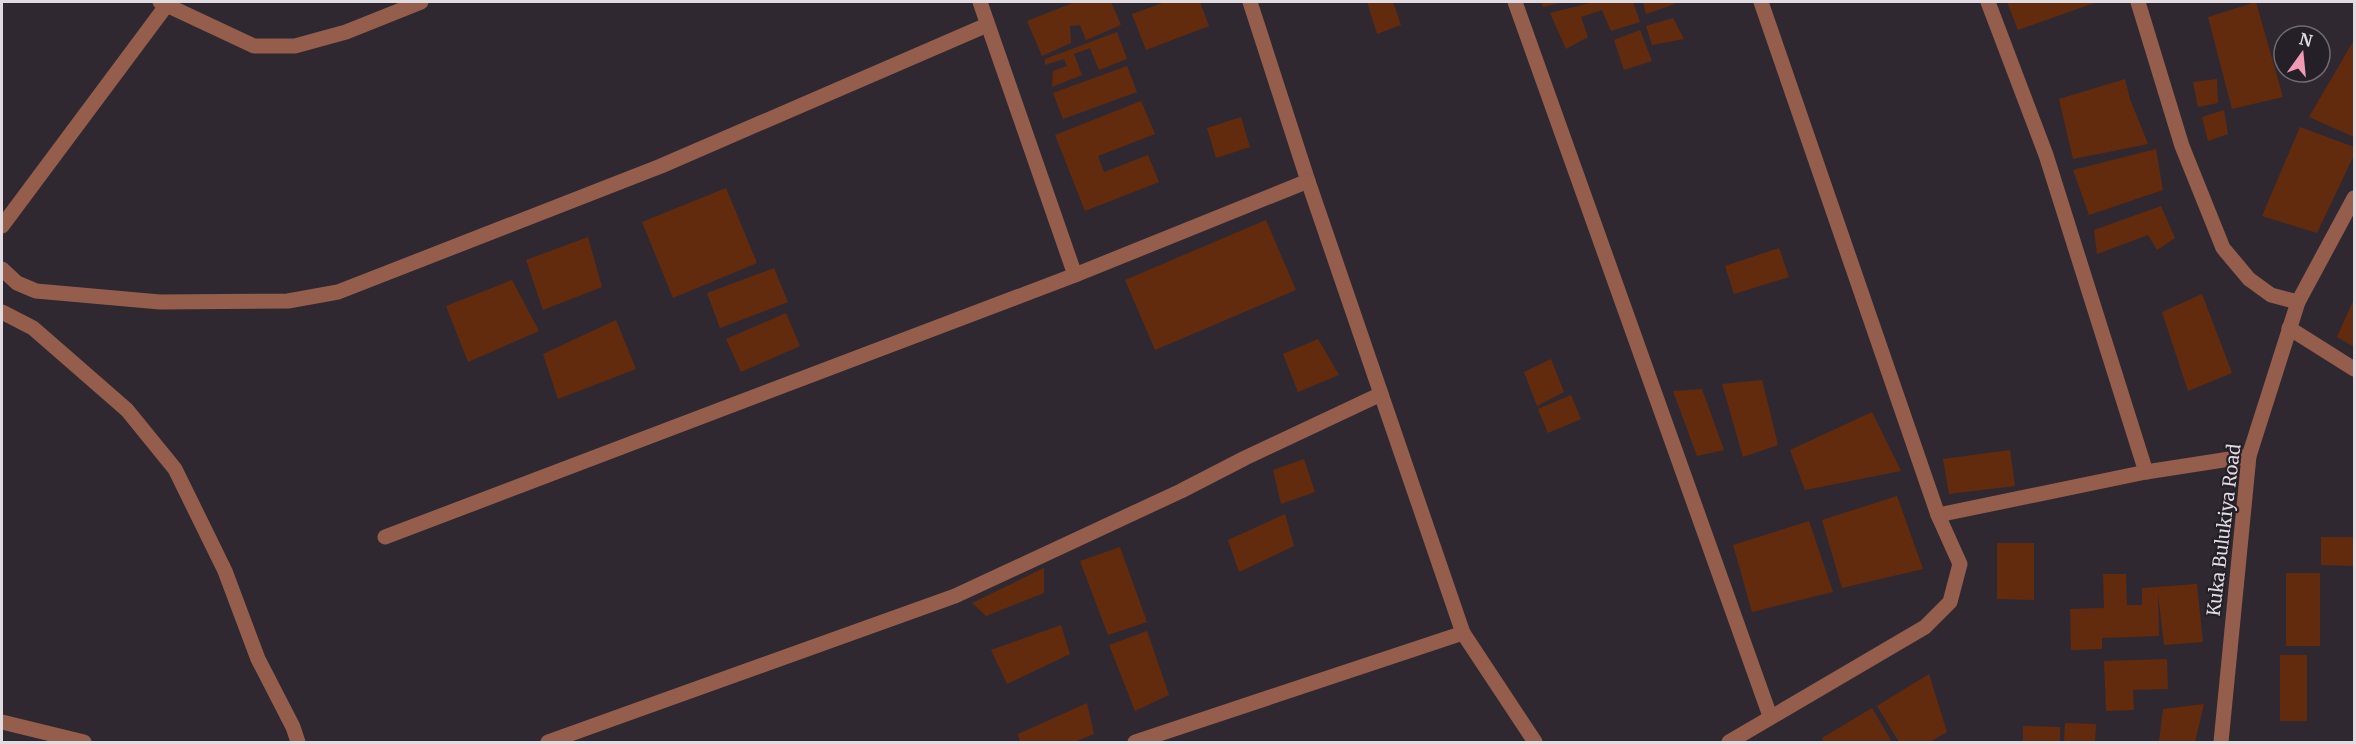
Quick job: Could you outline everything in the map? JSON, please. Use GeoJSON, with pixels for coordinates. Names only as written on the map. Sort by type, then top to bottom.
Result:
{"type":"FeatureCollection","features":[{"type":"Feature","properties":{"kind":"street"},"geometry":{"type":"LineString","coordinates":[[2,226],[163,4],[254,46],[295,46],[346,32],[421,2]]}},
{"type":"Feature","properties":{"kind":"street"},"geometry":{"type":"LineString","coordinates":[[980,2],[1075,275]]}},
{"type":"Feature","properties":{"kind":"street"},"geometry":{"type":"LineString","coordinates":[[1250,2],[1308,181],[1463,633],[1535,742]]}},
{"type":"Feature","properties":{"kind":"street"},"geometry":{"type":"LineString","coordinates":[[1515,2],[1770,716]]}},
{"type":"Feature","properties":{"kind":"street"},"geometry":{"type":"LineString","coordinates":[[1729,742],[1925,627],[1950,602],[1960,564],[1938,515],[1761,2]]}},
{"type":"Feature","properties":{"kind":"street"},"geometry":{"type":"LineString","coordinates":[[1988,2],[2046,155],[2146,472]]}},
{"type":"Feature","properties":{"kind":"street"},"geometry":{"type":"LineString","coordinates":[[2138,2],[2182,146],[2223,248],[2249,279],[2271,295],[2298,302]]}},
{"type":"Feature","properties":{"kind":"street"},"geometry":{"type":"LineString","coordinates":[[2,269],[17,283],[36,291],[160,302],[288,301],[338,292],[662,166],[987,25]]}},
{"type":"Feature","properties":{"kind":"street"},"geometry":{"type":"LineString","coordinates":[[384,537],[1075,275],[1308,181]]}},
{"type":"Feature","properties":{"kind":"street","name":"Kuka Bulukiya Road"},"geometry":{"type":"LineString","coordinates":[[2222,742],[2249,456],[2298,302],[2355,198]]}},
{"type":"Feature","properties":{"kind":"street"},"geometry":{"type":"LineString","coordinates":[[2,312],[33,328],[127,410],[175,469],[225,571],[258,659],[293,727],[298,742]]}},
{"type":"Feature","properties":{"kind":"street"},"geometry":{"type":"LineString","coordinates":[[2289,328],[2355,369]]}},
{"type":"Feature","properties":{"kind":"street"},"geometry":{"type":"LineString","coordinates":[[548,742],[955,596],[1181,491],[1381,394]]}},
{"type":"Feature","properties":{"kind":"street"},"geometry":{"type":"LineString","coordinates":[[1938,515],[2146,472],[2249,456]]}},
{"type":"Feature","properties":{"kind":"street"},"geometry":{"type":"LineString","coordinates":[[1136,742],[1463,633]]}},
{"type":"Feature","properties":{"kind":"street"},"geometry":{"type":"LineString","coordinates":[[2,722],[84,742]]}},
{"type":"Feature","properties":{"kind":"building"},"geometry":{"type":"Polygon","coordinates":[[[1075,2],[1111,2],[1121,25],[1086,40],[1080,25],[1070,26],[1071,43],[1042,56],[1027,21],[1075,2]]]}},
{"type":"Feature","properties":{"kind":"building"},"geometry":{"type":"Polygon","coordinates":[[[1165,2],[1200,2],[1209,26],[1146,50],[1132,14],[1165,2]]]}},
{"type":"Feature","properties":{"kind":"building"},"geometry":{"type":"Polygon","coordinates":[[[1367,2],[1393,2],[1401,25],[1377,34],[1367,2]]]}},
{"type":"Feature","properties":{"kind":"building"},"geometry":{"type":"Polygon","coordinates":[[[1541,2],[1563,2],[1543,7],[1541,2]]]}},
{"type":"Feature","properties":{"kind":"building"},"geometry":{"type":"Polygon","coordinates":[[[1594,2],[1633,2],[1640,22],[1611,31],[1602,10],[1581,17],[1588,37],[1566,49],[1550,13],[1594,2]]]}},
{"type":"Feature","properties":{"kind":"building"},"geometry":{"type":"Polygon","coordinates":[[[1643,2],[1674,2],[1675,4],[1646,14],[1643,2]]]}},
{"type":"Feature","properties":{"kind":"building"},"geometry":{"type":"Polygon","coordinates":[[[2007,2],[2097,2],[2018,30],[2007,2]]]}},
{"type":"Feature","properties":{"kind":"building"},"geometry":{"type":"Polygon","coordinates":[[[2256,2],[2272,58],[2272,84],[2279,84],[2283,97],[2232,109],[2208,17],[2256,2]]]}},
{"type":"Feature","properties":{"kind":"building"},"geometry":{"type":"Polygon","coordinates":[[[1673,18],[1684,39],[1652,45],[1646,26],[1673,18]]]}},
{"type":"Feature","properties":{"kind":"building"},"geometry":{"type":"Polygon","coordinates":[[[1640,30],[1652,61],[1624,70],[1614,40],[1640,30]]]}},
{"type":"Feature","properties":{"kind":"building"},"geometry":{"type":"Polygon","coordinates":[[[1117,32],[1127,59],[1099,70],[1090,48],[1074,54],[1082,75],[1052,87],[1053,71],[1067,66],[1064,59],[1045,65],[1045,59],[1117,32]]]}},
{"type":"Feature","properties":{"kind":"building"},"geometry":{"type":"Polygon","coordinates":[[[2354,40],[2354,137],[2309,117],[2328,84],[2332,84],[2332,78],[2354,40]]]}},
{"type":"Feature","properties":{"kind":"building"},"geometry":{"type":"Polygon","coordinates":[[[1127,66],[1137,92],[1063,119],[1053,93],[1127,66]]]}},
{"type":"Feature","properties":{"kind":"building"},"geometry":{"type":"Polygon","coordinates":[[[2125,79],[2130,99],[2148,144],[2073,159],[2059,99],[2125,79]]]}},
{"type":"Feature","properties":{"kind":"building"},"geometry":{"type":"Polygon","coordinates":[[[2217,79],[2218,103],[2198,107],[2193,82],[2217,79]]]}},
{"type":"Feature","properties":{"kind":"building"},"geometry":{"type":"Polygon","coordinates":[[[1141,101],[1155,134],[1098,156],[1104,172],[1148,155],[1159,182],[1085,211],[1055,135],[1141,101]]]}},
{"type":"Feature","properties":{"kind":"building"},"geometry":{"type":"Polygon","coordinates":[[[2224,110],[2228,134],[2208,141],[2202,117],[2224,110]]]}},
{"type":"Feature","properties":{"kind":"building"},"geometry":{"type":"Polygon","coordinates":[[[1241,117],[1250,147],[1216,158],[1207,128],[1241,117]]]}},
{"type":"Feature","properties":{"kind":"building"},"geometry":{"type":"Polygon","coordinates":[[[2300,127],[2354,147],[2354,155],[2317,233],[2262,216],[2300,127]]]}},
{"type":"Feature","properties":{"kind":"building"},"geometry":{"type":"Polygon","coordinates":[[[2156,149],[2163,190],[2089,215],[2073,170],[2156,149]]]}},
{"type":"Feature","properties":{"kind":"building"},"geometry":{"type":"Polygon","coordinates":[[[726,188],[757,263],[673,298],[642,222],[726,188]]]}},
{"type":"Feature","properties":{"kind":"building"},"geometry":{"type":"Polygon","coordinates":[[[2161,206],[2175,238],[2157,250],[2148,235],[2097,254],[2094,230],[2161,206]]]}},
{"type":"Feature","properties":{"kind":"building"},"geometry":{"type":"Polygon","coordinates":[[[1266,220],[1296,290],[1155,350],[1125,280],[1266,220]]]}},
{"type":"Feature","properties":{"kind":"building"},"geometry":{"type":"Polygon","coordinates":[[[588,237],[602,287],[543,310],[526,260],[588,237]]]}},
{"type":"Feature","properties":{"kind":"building"},"geometry":{"type":"Polygon","coordinates":[[[1779,248],[1789,277],[1734,294],[1725,266],[1779,248]]]}},
{"type":"Feature","properties":{"kind":"building"},"geometry":{"type":"Polygon","coordinates":[[[774,268],[788,302],[720,328],[707,293],[774,268]]]}},
{"type":"Feature","properties":{"kind":"building"},"geometry":{"type":"Polygon","coordinates":[[[512,280],[539,331],[468,362],[446,306],[512,280]]]}},
{"type":"Feature","properties":{"kind":"building"},"geometry":{"type":"Polygon","coordinates":[[[2202,294],[2232,373],[2188,391],[2162,312],[2202,294]]]}},
{"type":"Feature","properties":{"kind":"building"},"geometry":{"type":"Polygon","coordinates":[[[2354,302],[2354,347],[2337,337],[2354,302]]]}},
{"type":"Feature","properties":{"kind":"building"},"geometry":{"type":"Polygon","coordinates":[[[786,313],[800,346],[741,372],[726,339],[786,313]]]}},
{"type":"Feature","properties":{"kind":"building"},"geometry":{"type":"Polygon","coordinates":[[[616,320],[636,369],[558,399],[543,354],[616,320]]]}},
{"type":"Feature","properties":{"kind":"building"},"geometry":{"type":"Polygon","coordinates":[[[1318,339],[1339,375],[1298,392],[1283,354],[1318,339]]]}},
{"type":"Feature","properties":{"kind":"building"},"geometry":{"type":"Polygon","coordinates":[[[1551,359],[1564,392],[1537,406],[1524,372],[1551,359]]]}},
{"type":"Feature","properties":{"kind":"building"},"geometry":{"type":"Polygon","coordinates":[[[1762,380],[1778,445],[1743,457],[1722,384],[1762,380]]]}},
{"type":"Feature","properties":{"kind":"building"},"geometry":{"type":"Polygon","coordinates":[[[1702,389],[1724,450],[1697,456],[1673,391],[1702,389]]]}},
{"type":"Feature","properties":{"kind":"building"},"geometry":{"type":"Polygon","coordinates":[[[1571,395],[1581,419],[1548,433],[1538,409],[1571,395]]]}},
{"type":"Feature","properties":{"kind":"building"},"geometry":{"type":"Polygon","coordinates":[[[1872,412],[1901,471],[1805,490],[1790,450],[1872,412]]]}},
{"type":"Feature","properties":{"kind":"building"},"geometry":{"type":"Polygon","coordinates":[[[2010,450],[2015,486],[1949,494],[1943,459],[2010,450]]]}},
{"type":"Feature","properties":{"kind":"building"},"geometry":{"type":"Polygon","coordinates":[[[1304,459],[1315,492],[1281,504],[1273,470],[1304,459]]]}},
{"type":"Feature","properties":{"kind":"building"},"geometry":{"type":"Polygon","coordinates":[[[1897,496],[1923,569],[1842,588],[1822,520],[1897,496]]]}},
{"type":"Feature","properties":{"kind":"building"},"geometry":{"type":"Polygon","coordinates":[[[1285,514],[1294,546],[1239,572],[1228,540],[1285,514]]]}},
{"type":"Feature","properties":{"kind":"building"},"geometry":{"type":"Polygon","coordinates":[[[1809,521],[1833,592],[1752,612],[1733,545],[1809,521]]]}},
{"type":"Feature","properties":{"kind":"building"},"geometry":{"type":"Polygon","coordinates":[[[2321,537],[2354,537],[2354,566],[2321,565],[2321,537]]]}},
{"type":"Feature","properties":{"kind":"building"},"geometry":{"type":"Polygon","coordinates":[[[1997,543],[2034,543],[2034,600],[1997,599],[1997,543]]]}},
{"type":"Feature","properties":{"kind":"building"},"geometry":{"type":"Polygon","coordinates":[[[1120,547],[1147,622],[1108,635],[1080,561],[1120,547]]]}},
{"type":"Feature","properties":{"kind":"building"},"geometry":{"type":"Polygon","coordinates":[[[1044,568],[1044,593],[986,616],[972,603],[1044,568]]]}},
{"type":"Feature","properties":{"kind":"building"},"geometry":{"type":"Polygon","coordinates":[[[2286,573],[2320,573],[2320,646],[2286,646],[2286,573]]]}},
{"type":"Feature","properties":{"kind":"building"},"geometry":{"type":"Polygon","coordinates":[[[2103,574],[2126,574],[2127,605],[2142,605],[2142,588],[2197,584],[2203,642],[2164,645],[2158,593],[2159,636],[2102,638],[2102,649],[2071,650],[2070,609],[2104,608],[2103,574]]]}},
{"type":"Feature","properties":{"kind":"building"},"geometry":{"type":"Polygon","coordinates":[[[1061,625],[1070,654],[1007,684],[991,650],[1061,625]]]}},
{"type":"Feature","properties":{"kind":"building"},"geometry":{"type":"Polygon","coordinates":[[[1147,631],[1169,695],[1135,711],[1109,645],[1147,631]]]}},
{"type":"Feature","properties":{"kind":"building"},"geometry":{"type":"Polygon","coordinates":[[[2280,655],[2307,655],[2307,721],[2280,721],[2280,655]]]}},
{"type":"Feature","properties":{"kind":"building"},"geometry":{"type":"Polygon","coordinates":[[[2167,659],[2168,689],[2133,690],[2134,710],[2106,711],[2104,661],[2167,659]]]}},
{"type":"Feature","properties":{"kind":"building"},"geometry":{"type":"Polygon","coordinates":[[[1929,674],[1947,732],[1930,742],[1899,742],[1877,706],[1929,674]]]}},
{"type":"Feature","properties":{"kind":"building"},"geometry":{"type":"Polygon","coordinates":[[[1087,703],[1094,734],[1074,742],[1020,742],[1018,734],[1087,703]]]}},
{"type":"Feature","properties":{"kind":"building"},"geometry":{"type":"Polygon","coordinates":[[[2204,704],[2195,742],[2159,742],[2163,709],[2204,704]]]}},
{"type":"Feature","properties":{"kind":"building"},"geometry":{"type":"Polygon","coordinates":[[[1872,708],[1892,742],[1824,742],[1822,738],[1872,708]]]}},
{"type":"Feature","properties":{"kind":"building"},"geometry":{"type":"Polygon","coordinates":[[[2065,723],[2096,724],[2095,742],[2064,742],[2065,723]]]}},
{"type":"Feature","properties":{"kind":"building"},"geometry":{"type":"Polygon","coordinates":[[[2023,726],[2060,727],[2060,742],[2023,742],[2023,726]]]}}]}
